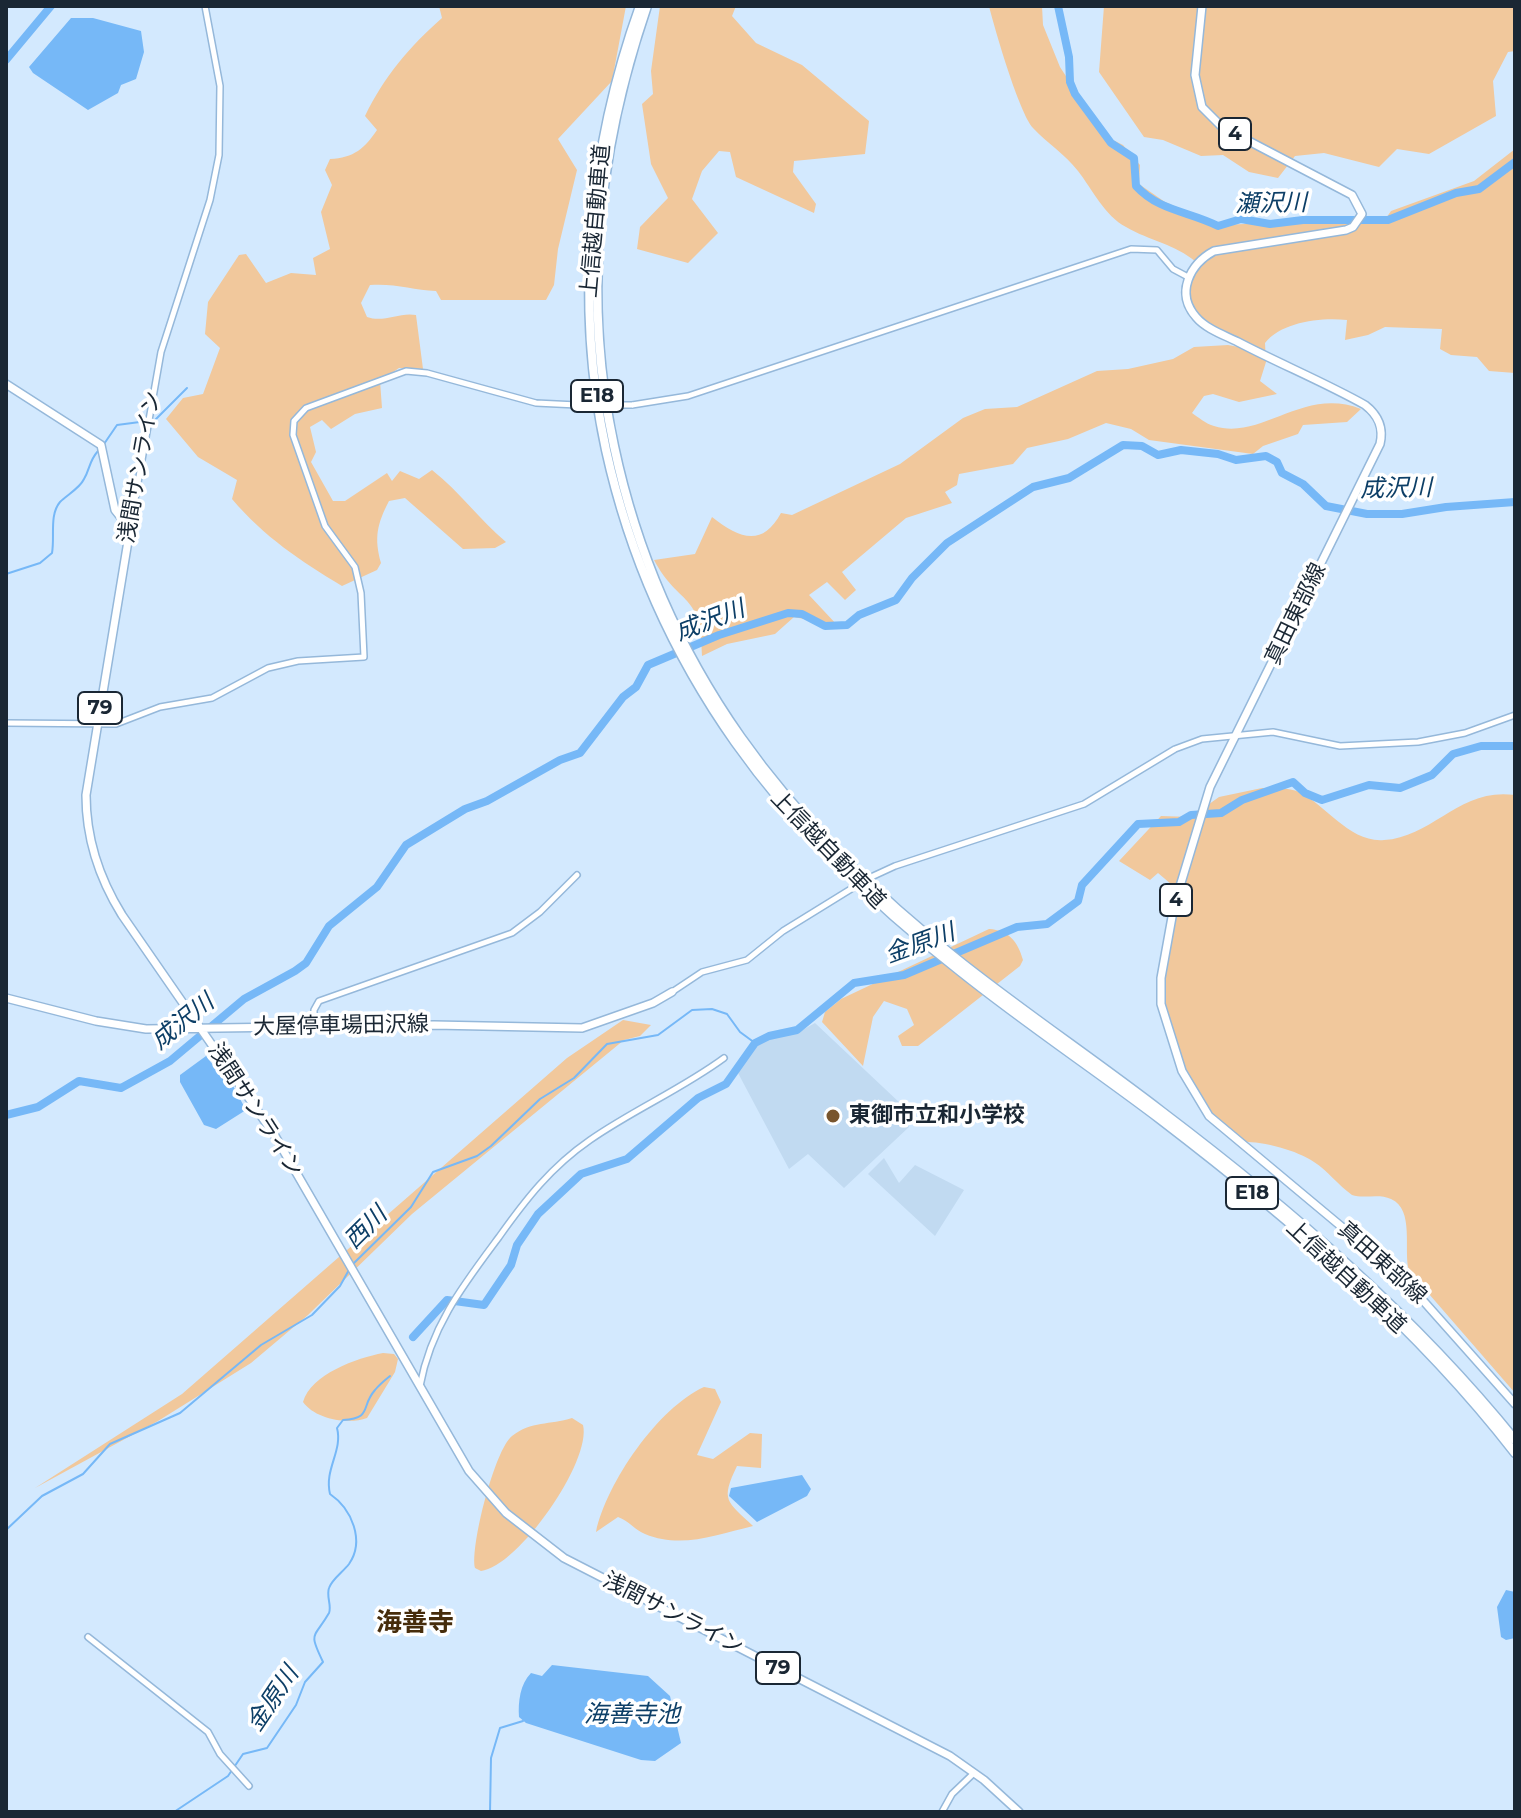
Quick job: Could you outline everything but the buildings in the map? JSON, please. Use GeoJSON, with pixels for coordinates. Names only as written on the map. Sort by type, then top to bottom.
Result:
{"type":"FeatureCollection","features":[{"type":"Feature","properties":{"kind":"highway","name":"上信越自動車道"},"geometry":{"type":"LineString","coordinates":[[640,6],[607,135],[592,220],[589,279],[598,408],[628,532],[694,673],[745,748],[804,819],[875,891],[937,948],[1276,1212],[1418,1344],[1515,1453]]}},
{"type":"Feature","properties":{"kind":"highway","name":"上信越自動車道"},"geometry":{"type":"LineString","coordinates":[[607,135],[647,6]]}},
{"type":"Feature","properties":{"kind":"highway","name":"上信越自動車道"},"geometry":{"type":"LineString","coordinates":[[960,966],[1162,1111],[1289,1214],[1415,1330],[1515,1440]]}},
{"type":"Feature","properties":{"kind":"main road","name":"4"},"geometry":{"type":"LineString","coordinates":[[1188,277],[1196,262],[1214,251],[1346,230],[1353,227],[1362,214],[1352,195],[1222,127],[1202,107],[1195,75],[1202,6]]}},
{"type":"Feature","properties":{"kind":"main road","name":"真田東部線"},"geometry":{"type":"LineString","coordinates":[[1188,277],[1188,300],[1196,317],[1204,324],[1355,399],[1376,415],[1382,432],[1380,444],[1210,787],[1188,853],[1166,952],[1161,1004],[1182,1071],[1209,1116],[1403,1278],[1515,1404]]}},
{"type":"Feature","properties":{"kind":"main road"},"geometry":{"type":"LineString","coordinates":[[6,384],[101,445],[114,507],[130,529]]}},
{"type":"Feature","properties":{"kind":"main road","name":"浅間サンライン"},"geometry":{"type":"LineString","coordinates":[[130,529],[86,804],[89,836],[98,868],[122,915],[275,1136],[469,1471],[494,1502],[549,1548],[914,1737],[975,1772],[1019,1812]]}},
{"type":"Feature","properties":{"kind":"main road","name":"大屋停車場田沢線"},"geometry":{"type":"LineString","coordinates":[[6,998],[131,1027],[205,1031],[314,1025],[582,1028],[653,1003],[672,992]]}},
{"type":"Feature","properties":{"kind":"street","name":"浅間サンライン"},"geometry":{"type":"LineString","coordinates":[[130,529],[161,352],[210,200],[219,155],[220,86],[205,6]]}},
{"type":"Feature","properties":{"kind":"street"},"geometry":{"type":"LineString","coordinates":[[6,723],[116,724],[160,707],[212,698],[268,668],[314,659],[364,657],[361,593],[355,567],[325,526],[293,435],[294,421],[306,408],[406,371],[427,373],[536,403],[632,405],[688,396],[1131,249],[1157,250],[1173,269],[1188,277]]}},
{"type":"Feature","properties":{"kind":"street"},"geometry":{"type":"LineString","coordinates":[[869,878],[895,866],[1084,804],[1187,743],[1273,732],[1340,746],[1418,742],[1465,733],[1515,715]]}},
{"type":"Feature","properties":{"kind":"street"},"geometry":{"type":"LineString","coordinates":[[314,1025],[314,1010],[319,1001],[512,933],[540,912],[577,875]]}},
{"type":"Feature","properties":{"kind":"street"},"geometry":{"type":"LineString","coordinates":[[672,992],[702,972],[747,960],[783,931],[851,889]]}},
{"type":"Feature","properties":{"kind":"street"},"geometry":{"type":"LineString","coordinates":[[420,1388],[430,1348],[452,1299],[548,1174],[591,1139],[724,1058]]}},
{"type":"Feature","properties":{"kind":"street"},"geometry":{"type":"LineString","coordinates":[[88,1637],[208,1732],[220,1754],[249,1786]]}},
{"type":"Feature","properties":{"kind":"street"},"geometry":{"type":"LineString","coordinates":[[942,1812],[952,1794],[975,1772]]}},
{"type":"Feature","properties":{"kind":"shaded area"},"geometry":{"type":"Polygon","coordinates":[[[439,6],[626,6],[612,81],[558,139],[577,170],[558,249],[554,285],[546,300],[441,300],[436,291],[370,285],[361,303],[367,317],[379,319],[416,315],[423,369],[399,368],[380,381],[382,408],[355,414],[331,429],[322,420],[310,427],[316,452],[311,462],[333,501],[345,501],[387,473],[392,481],[400,471],[419,479],[432,470],[506,542],[495,548],[463,549],[405,498],[389,501],[378,531],[381,563],[377,570],[342,586],[298,558],[257,525],[232,499],[237,480],[198,457],[166,419],[183,398],[203,394],[220,348],[205,334],[208,302],[239,255],[246,254],[266,283],[291,273],[316,275],[313,258],[330,249],[321,212],[332,185],[325,170],[330,159],[352,154],[373,136],[377,130],[365,116],[398,63],[442,18],[439,6]]]}},
{"type":"Feature","properties":{"kind":"shaded area"},"geometry":{"type":"Polygon","coordinates":[[[660,6],[736,6],[732,16],[756,43],[802,65],[869,121],[865,154],[794,161],[793,172],[816,204],[814,213],[736,177],[730,152],[719,151],[702,171],[692,199],[718,233],[688,263],[637,249],[640,227],[668,198],[651,164],[642,104],[653,94],[651,71],[660,6]]]}},
{"type":"Feature","properties":{"kind":"shaded area"},"geometry":{"type":"Polygon","coordinates":[[[989,6],[1042,6],[1043,25],[1060,67],[1105,136],[1123,145],[1140,165],[1139,184],[1165,202],[1218,225],[1300,222],[1314,217],[1382,224],[1391,211],[1474,181],[1515,149],[1515,373],[1489,371],[1477,357],[1451,355],[1440,349],[1442,329],[1385,327],[1345,340],[1347,320],[1302,322],[1281,330],[1265,343],[1266,362],[1260,381],[1277,394],[1239,402],[1213,394],[1204,396],[1192,413],[1211,425],[1232,429],[1320,404],[1340,404],[1361,409],[1347,422],[1303,425],[1298,434],[1263,446],[1253,454],[1149,440],[1131,429],[1106,423],[1068,439],[1027,448],[1013,464],[959,474],[957,485],[945,492],[952,503],[906,518],[842,572],[856,590],[845,600],[827,582],[809,595],[838,626],[794,617],[775,634],[727,644],[702,656],[701,635],[693,609],[654,560],[695,554],[712,517],[741,534],[758,535],[774,524],[781,513],[792,515],[900,464],[963,418],[985,409],[1017,407],[1097,371],[1128,369],[1173,359],[1194,347],[1228,345],[1250,349],[1199,318],[1190,296],[1196,262],[1180,251],[1118,222],[1073,165],[1033,128],[1015,89],[989,6]]]}},
{"type":"Feature","properties":{"kind":"shaded area"},"geometry":{"type":"Polygon","coordinates":[[[1104,6],[1515,6],[1515,51],[1508,52],[1493,81],[1496,116],[1429,154],[1397,149],[1379,167],[1324,153],[1295,156],[1278,178],[1249,172],[1223,155],[1201,156],[1163,140],[1144,137],[1099,72],[1104,6]]]}},
{"type":"Feature","properties":{"kind":"shaded area"},"geometry":{"type":"Polygon","coordinates":[[[1262,788],[1299,792],[1349,830],[1360,836],[1384,840],[1417,831],[1478,798],[1515,795],[1515,1393],[1409,1271],[1406,1221],[1398,1204],[1386,1197],[1352,1195],[1319,1166],[1287,1149],[1236,1142],[1209,1116],[1182,1071],[1160,990],[1178,890],[1158,873],[1150,880],[1119,861],[1161,816],[1191,817],[1219,797],[1262,788]]]}},
{"type":"Feature","properties":{"kind":"shaded area"},"geometry":{"type":"Polygon","coordinates":[[[989,929],[1012,938],[1023,960],[1020,966],[918,1046],[902,1046],[898,1036],[914,1025],[907,1009],[884,1001],[873,1017],[863,1066],[822,1022],[825,1012],[841,999],[989,929]]]}},
{"type":"Feature","properties":{"kind":"shaded area"},"geometry":{"type":"Polygon","coordinates":[[[623,1020],[651,1025],[640,1036],[624,1040],[412,1214],[308,1315],[251,1363],[158,1421],[35,1488],[182,1394],[567,1058],[623,1020]]]}},
{"type":"Feature","properties":{"kind":"shaded area","name":"東御市立和小学校"},"geometry":{"type":"Polygon","coordinates":[[[815,1023],[901,1104],[909,1127],[844,1188],[808,1154],[789,1169],[738,1073],[752,1049],[766,1040],[797,1033],[815,1023]]]}},
{"type":"Feature","properties":{"kind":"shaded area"},"geometry":{"type":"Polygon","coordinates":[[[884,1158],[899,1183],[915,1165],[964,1190],[935,1236],[868,1174],[884,1158]]]}},
{"type":"Feature","properties":{"kind":"shaded area"},"geometry":{"type":"Polygon","coordinates":[[[383,1353],[394,1354],[398,1359],[395,1372],[367,1418],[351,1421],[332,1419],[315,1413],[303,1402],[315,1383],[336,1369],[383,1353]]]}},
{"type":"Feature","properties":{"kind":"shaded area"},"geometry":{"type":"Polygon","coordinates":[[[704,1387],[715,1389],[721,1402],[697,1455],[713,1459],[750,1433],[762,1434],[761,1468],[737,1466],[728,1494],[732,1505],[753,1526],[699,1539],[672,1540],[645,1534],[618,1517],[596,1532],[611,1491],[637,1449],[669,1411],[704,1387]]]}},
{"type":"Feature","properties":{"kind":"shaded area"},"geometry":{"type":"Polygon","coordinates":[[[572,1418],[583,1425],[583,1441],[576,1462],[549,1510],[514,1552],[496,1565],[481,1571],[475,1568],[476,1540],[485,1499],[505,1445],[512,1436],[526,1428],[572,1418]]]}},
{"type":"Feature","properties":{"kind":"water"},"geometry":{"type":"Polygon","coordinates":[[[71,18],[93,18],[141,31],[144,52],[136,79],[121,85],[118,93],[88,110],[33,73],[29,67],[71,18]]]}},
{"type":"Feature","properties":{"kind":"water"},"geometry":{"type":"Polygon","coordinates":[[[206,1056],[213,1065],[217,1062],[225,1075],[223,1081],[231,1082],[246,1110],[216,1129],[204,1125],[180,1082],[180,1075],[206,1056]]]}},
{"type":"Feature","properties":{"kind":"water"},"geometry":{"type":"Polygon","coordinates":[[[802,1475],[811,1489],[807,1496],[757,1522],[729,1496],[731,1488],[802,1475]]]}},
{"type":"Feature","properties":{"kind":"water"},"geometry":{"type":"Polygon","coordinates":[[[1506,1590],[1515,1592],[1515,1638],[1506,1640],[1501,1637],[1497,1607],[1506,1590]]]}},
{"type":"Feature","properties":{"kind":"water","name":"海善寺池"},"geometry":{"type":"Polygon","coordinates":[[[552,1665],[648,1676],[670,1696],[681,1743],[655,1761],[641,1760],[526,1723],[519,1717],[519,1699],[524,1682],[531,1673],[542,1676],[552,1665]]]}},
{"type":"Feature","properties":{"kind":"waterway","name":"瀬沢川"},"geometry":{"type":"LineString","coordinates":[[6,60],[51,6]]}},
{"type":"Feature","properties":{"kind":"waterway","name":"瀬沢川"},"geometry":{"type":"LineString","coordinates":[[1058,6],[1069,57],[1070,82],[1075,94],[1111,143],[1134,158],[1136,186],[1164,206],[1218,226],[1241,219],[1270,224],[1303,220],[1388,220],[1456,193],[1479,189],[1515,162]]}},
{"type":"Feature","properties":{"kind":"waterway"},"geometry":{"type":"LineString","coordinates":[[104,444],[117,425],[155,420],[187,388]]}},
{"type":"Feature","properties":{"kind":"waterway","name":"成沢川"},"geometry":{"type":"LineString","coordinates":[[6,1115],[38,1107],[79,1081],[121,1088],[170,1061],[244,999],[306,963],[329,926],[377,887],[406,845],[465,809],[487,801],[560,760],[580,753],[623,697],[636,687],[648,665],[719,635],[788,613],[802,614],[825,626],[847,625],[859,615],[896,600],[912,578],[947,543],[1033,487],[1069,478],[1123,445],[1142,446],[1158,455],[1181,450],[1218,454],[1236,460],[1266,456],[1277,462],[1282,473],[1303,484],[1326,506],[1367,514],[1402,514],[1515,502]]}},
{"type":"Feature","properties":{"kind":"waterway"},"geometry":{"type":"LineString","coordinates":[[6,574],[40,563],[52,553],[53,520],[57,507],[82,482],[98,451]]}},
{"type":"Feature","properties":{"kind":"waterway","name":"金原川"},"geometry":{"type":"LineString","coordinates":[[413,1337],[447,1300],[484,1305],[511,1265],[517,1245],[538,1214],[581,1174],[627,1159],[698,1098],[726,1084],[755,1043],[769,1036],[797,1030],[854,983],[904,975],[1017,927],[1047,924],[1078,901],[1082,885],[1138,824],[1179,822],[1191,815],[1221,813],[1242,800],[1293,782],[1305,793],[1322,800],[1369,785],[1400,788],[1432,775],[1453,754],[1481,746],[1515,746]]}},
{"type":"Feature","properties":{"kind":"waterway","name":"西川"},"geometry":{"type":"LineString","coordinates":[[354,1263],[411,1207],[433,1172],[477,1156],[491,1146],[540,1099],[574,1078],[607,1044],[658,1035],[692,1010],[712,1009],[727,1014],[740,1032],[755,1043]]}},
{"type":"Feature","properties":{"kind":"waterway","name":"西川"},"geometry":{"type":"LineString","coordinates":[[6,1530],[42,1496],[83,1474],[110,1444],[180,1413],[261,1345],[312,1315],[340,1286],[350,1268]]}},
{"type":"Feature","properties":{"kind":"waterway","name":"金原川"},"geometry":{"type":"LineString","coordinates":[[174,1812],[228,1776],[243,1754],[267,1748],[296,1705],[305,1682],[323,1662],[315,1636],[329,1613],[330,1585],[349,1564],[356,1545],[350,1517],[330,1494],[329,1476],[338,1444],[337,1428],[343,1420],[359,1417],[378,1386],[390,1376]]}},
{"type":"Feature","properties":{"kind":"waterway"},"geometry":{"type":"LineString","coordinates":[[490,1812],[491,1758],[500,1728],[523,1721]]}},
{"type":"Feature","properties":{"kind":"place","name":"東御市立和小学校"},"geometry":{"type":"Point","coordinates":[833,1116]}},
{"type":"Feature","properties":{"kind":"district","name":"海善寺"},"geometry":{"type":"Point","coordinates":[415,1623]}}]}
